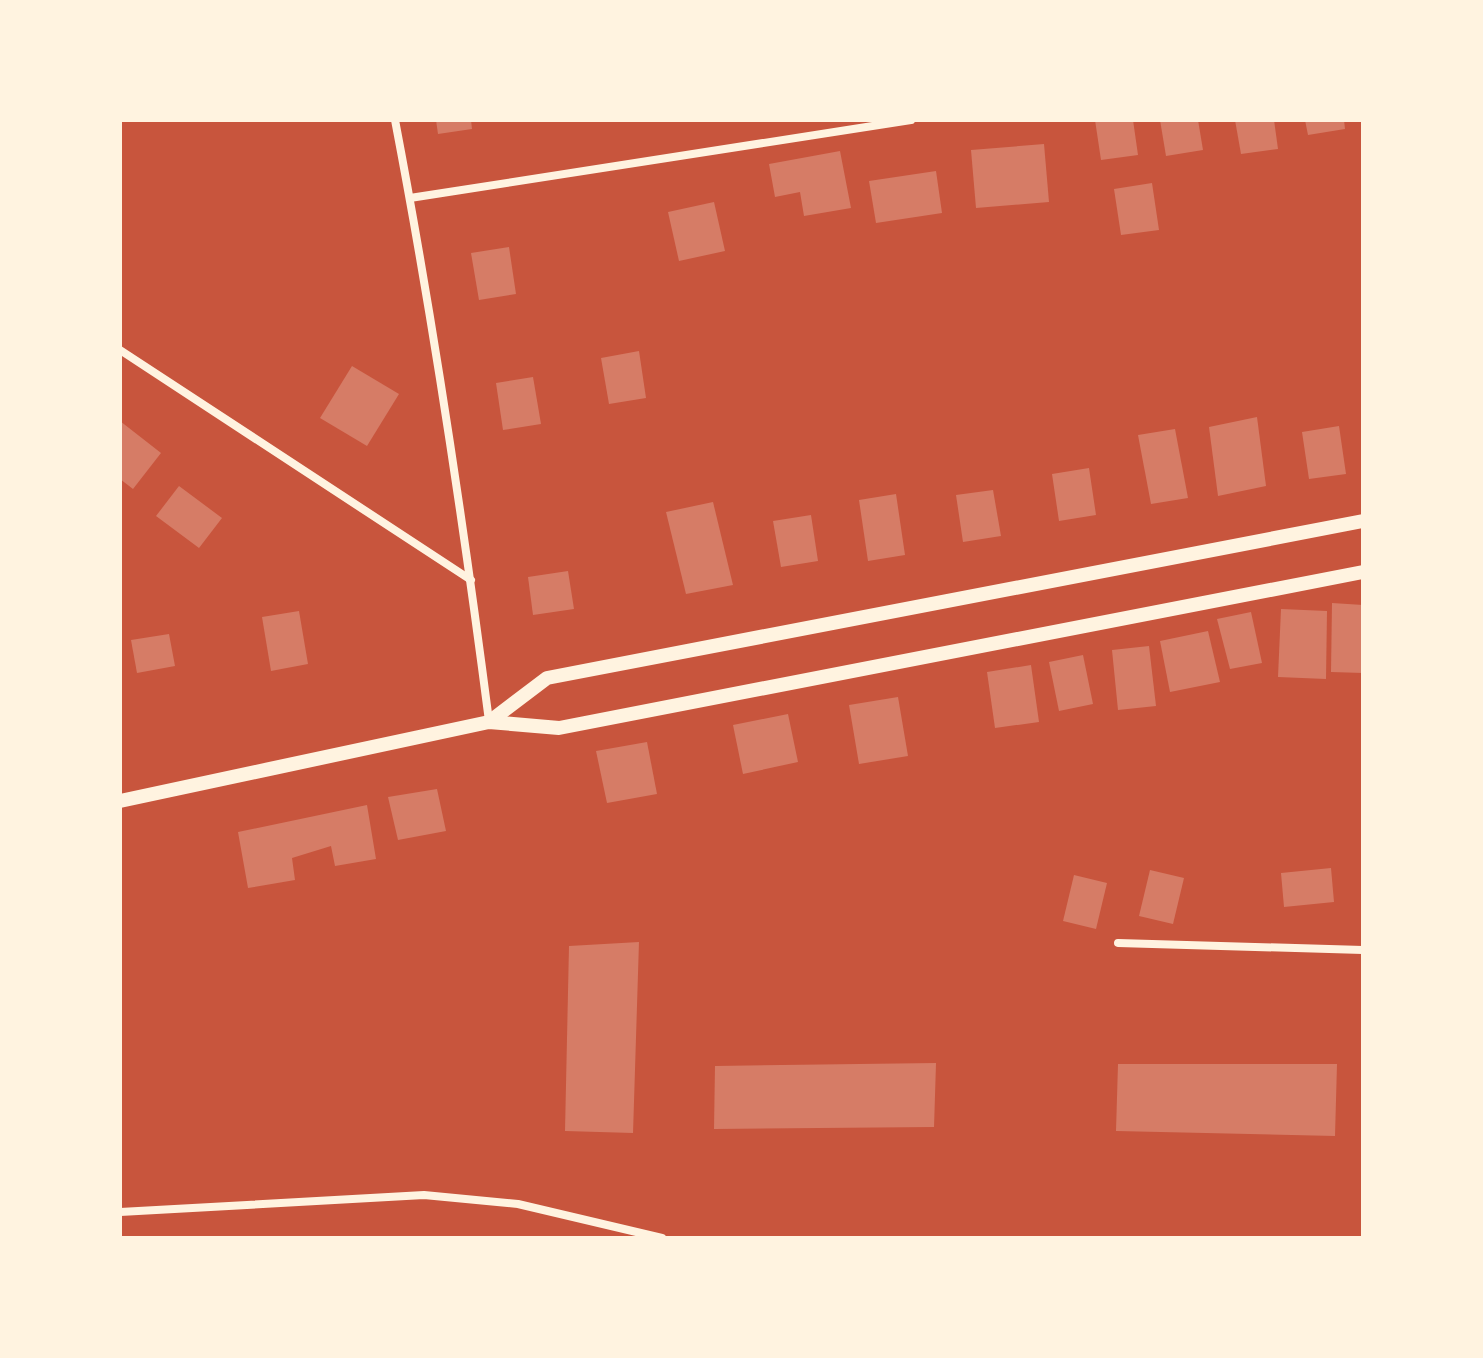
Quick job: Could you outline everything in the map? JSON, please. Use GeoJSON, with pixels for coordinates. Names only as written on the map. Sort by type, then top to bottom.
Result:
{"type":"FeatureCollection","features":[{"type":"Feature","properties":{"kind":"street"},"geometry":{"type":"LineString","coordinates":[[395,120],[471,580],[489,722]]}},
{"type":"Feature","properties":{"kind":"street"},"geometry":{"type":"LineString","coordinates":[[410,198],[911,120]]}},
{"type":"Feature","properties":{"kind":"street"},"geometry":{"type":"LineString","coordinates":[[120,350],[471,580]]}},
{"type":"Feature","properties":{"kind":"street"},"geometry":{"type":"LineString","coordinates":[[489,722],[547,678],[1363,521]]}},
{"type":"Feature","properties":{"kind":"street"},"geometry":{"type":"LineString","coordinates":[[120,801],[489,722],[559,728],[1363,572]]}},
{"type":"Feature","properties":{"kind":"street"},"geometry":{"type":"LineString","coordinates":[[1118,943],[1363,950]]}},
{"type":"Feature","properties":{"kind":"street"},"geometry":{"type":"LineString","coordinates":[[120,1212],[424,1195],[518,1204],[662,1238]]}},
{"type":"Feature","properties":{"kind":"building"},"geometry":{"type":"Polygon","coordinates":[[[436,120],[471,120],[472,129],[438,134],[436,120]]]}},
{"type":"Feature","properties":{"kind":"building"},"geometry":{"type":"Polygon","coordinates":[[[1095,120],[1133,120],[1138,155],[1101,160],[1095,120]]]}},
{"type":"Feature","properties":{"kind":"building"},"geometry":{"type":"Polygon","coordinates":[[[1160,120],[1198,120],[1203,150],[1166,156],[1160,120]]]}},
{"type":"Feature","properties":{"kind":"building"},"geometry":{"type":"Polygon","coordinates":[[[1235,120],[1274,120],[1278,149],[1241,154],[1235,120]]]}},
{"type":"Feature","properties":{"kind":"building"},"geometry":{"type":"Polygon","coordinates":[[[1305,120],[1344,120],[1345,129],[1308,135],[1305,120]]]}},
{"type":"Feature","properties":{"kind":"building"},"geometry":{"type":"Polygon","coordinates":[[[1044,144],[1049,202],[976,208],[971,150],[1044,144]]]}},
{"type":"Feature","properties":{"kind":"building"},"geometry":{"type":"Polygon","coordinates":[[[840,151],[851,208],[804,216],[800,192],[775,197],[769,164],[840,151]]]}},
{"type":"Feature","properties":{"kind":"building"},"geometry":{"type":"Polygon","coordinates":[[[936,171],[942,213],[876,223],[869,181],[936,171]]]}},
{"type":"Feature","properties":{"kind":"building"},"geometry":{"type":"Polygon","coordinates":[[[1152,183],[1159,230],[1121,235],[1114,189],[1152,183]]]}},
{"type":"Feature","properties":{"kind":"building"},"geometry":{"type":"Polygon","coordinates":[[[714,202],[725,251],[679,261],[668,212],[714,202]]]}},
{"type":"Feature","properties":{"kind":"building"},"geometry":{"type":"Polygon","coordinates":[[[509,247],[516,294],[479,300],[471,253],[509,247]]]}},
{"type":"Feature","properties":{"kind":"building"},"geometry":{"type":"Polygon","coordinates":[[[639,351],[646,398],[609,404],[601,358],[639,351]]]}},
{"type":"Feature","properties":{"kind":"building"},"geometry":{"type":"Polygon","coordinates":[[[352,366],[399,394],[367,446],[320,418],[352,366]]]}},
{"type":"Feature","properties":{"kind":"building"},"geometry":{"type":"Polygon","coordinates":[[[533,377],[541,424],[503,430],[496,383],[533,377]]]}},
{"type":"Feature","properties":{"kind":"building"},"geometry":{"type":"Polygon","coordinates":[[[1257,417],[1266,486],[1218,496],[1209,427],[1257,417]]]}},
{"type":"Feature","properties":{"kind":"building"},"geometry":{"type":"Polygon","coordinates":[[[120,421],[161,453],[133,489],[120,479],[120,421]]]}},
{"type":"Feature","properties":{"kind":"building"},"geometry":{"type":"Polygon","coordinates":[[[1339,426],[1346,474],[1309,479],[1302,432],[1339,426]]]}},
{"type":"Feature","properties":{"kind":"building"},"geometry":{"type":"Polygon","coordinates":[[[1175,429],[1188,498],[1151,504],[1138,435],[1175,429]]]}},
{"type":"Feature","properties":{"kind":"building"},"geometry":{"type":"Polygon","coordinates":[[[1089,468],[1096,515],[1059,521],[1052,474],[1089,468]]]}},
{"type":"Feature","properties":{"kind":"building"},"geometry":{"type":"Polygon","coordinates":[[[179,486],[222,518],[199,548],[156,516],[179,486]]]}},
{"type":"Feature","properties":{"kind":"building"},"geometry":{"type":"Polygon","coordinates":[[[993,490],[1001,536],[963,542],[956,495],[993,490]]]}},
{"type":"Feature","properties":{"kind":"building"},"geometry":{"type":"Polygon","coordinates":[[[896,494],[905,555],[868,561],[859,500],[896,494]]]}},
{"type":"Feature","properties":{"kind":"building"},"geometry":{"type":"Polygon","coordinates":[[[713,502],[733,585],[686,594],[666,512],[713,502]]]}},
{"type":"Feature","properties":{"kind":"building"},"geometry":{"type":"Polygon","coordinates":[[[811,515],[818,561],[781,567],[773,521],[811,515]]]}},
{"type":"Feature","properties":{"kind":"building"},"geometry":{"type":"Polygon","coordinates":[[[568,571],[574,609],[533,615],[528,577],[568,571]]]}},
{"type":"Feature","properties":{"kind":"building"},"geometry":{"type":"Polygon","coordinates":[[[1332,603],[1363,605],[1363,673],[1331,672],[1332,603]]]}},
{"type":"Feature","properties":{"kind":"building"},"geometry":{"type":"Polygon","coordinates":[[[1281,609],[1327,611],[1326,679],[1278,677],[1281,609]]]}},
{"type":"Feature","properties":{"kind":"building"},"geometry":{"type":"Polygon","coordinates":[[[299,611],[308,664],[271,671],[262,617],[299,611]]]}},
{"type":"Feature","properties":{"kind":"building"},"geometry":{"type":"Polygon","coordinates":[[[1251,612],[1262,663],[1230,669],[1217,619],[1251,612]]]}},
{"type":"Feature","properties":{"kind":"building"},"geometry":{"type":"Polygon","coordinates":[[[1208,631],[1220,682],[1170,692],[1160,641],[1208,631]]]}},
{"type":"Feature","properties":{"kind":"building"},"geometry":{"type":"Polygon","coordinates":[[[169,634],[175,666],[137,673],[131,640],[169,634]]]}},
{"type":"Feature","properties":{"kind":"building"},"geometry":{"type":"Polygon","coordinates":[[[1149,646],[1156,706],[1118,710],[1112,650],[1149,646]]]}},
{"type":"Feature","properties":{"kind":"building"},"geometry":{"type":"Polygon","coordinates":[[[1083,655],[1093,704],[1059,711],[1049,662],[1083,655]]]}},
{"type":"Feature","properties":{"kind":"building"},"geometry":{"type":"Polygon","coordinates":[[[1031,665],[1039,722],[995,728],[987,672],[1031,665]]]}},
{"type":"Feature","properties":{"kind":"building"},"geometry":{"type":"Polygon","coordinates":[[[898,697],[908,756],[859,764],[849,705],[898,697]]]}},
{"type":"Feature","properties":{"kind":"building"},"geometry":{"type":"Polygon","coordinates":[[[788,714],[798,762],[743,774],[733,725],[788,714]]]}},
{"type":"Feature","properties":{"kind":"building"},"geometry":{"type":"Polygon","coordinates":[[[647,742],[657,794],[607,803],[596,751],[647,742]]]}},
{"type":"Feature","properties":{"kind":"building"},"geometry":{"type":"Polygon","coordinates":[[[437,789],[446,831],[398,840],[388,797],[437,789]]]}},
{"type":"Feature","properties":{"kind":"building"},"geometry":{"type":"Polygon","coordinates":[[[367,805],[376,859],[335,866],[331,846],[292,858],[295,880],[248,888],[238,832],[367,805]]]}},
{"type":"Feature","properties":{"kind":"building"},"geometry":{"type":"Polygon","coordinates":[[[1331,868],[1334,902],[1284,907],[1281,873],[1331,868]]]}},
{"type":"Feature","properties":{"kind":"building"},"geometry":{"type":"Polygon","coordinates":[[[1150,870],[1184,878],[1173,924],[1139,916],[1150,870]]]}},
{"type":"Feature","properties":{"kind":"building"},"geometry":{"type":"Polygon","coordinates":[[[1074,875],[1107,883],[1096,929],[1063,921],[1074,875]]]}},
{"type":"Feature","properties":{"kind":"building"},"geometry":{"type":"Polygon","coordinates":[[[639,942],[633,1133],[565,1131],[569,946],[639,942]]]}},
{"type":"Feature","properties":{"kind":"building"},"geometry":{"type":"Polygon","coordinates":[[[936,1063],[934,1127],[714,1129],[715,1066],[936,1063]]]}},
{"type":"Feature","properties":{"kind":"building"},"geometry":{"type":"Polygon","coordinates":[[[1118,1064],[1337,1064],[1335,1136],[1116,1131],[1118,1064]]]}}]}
